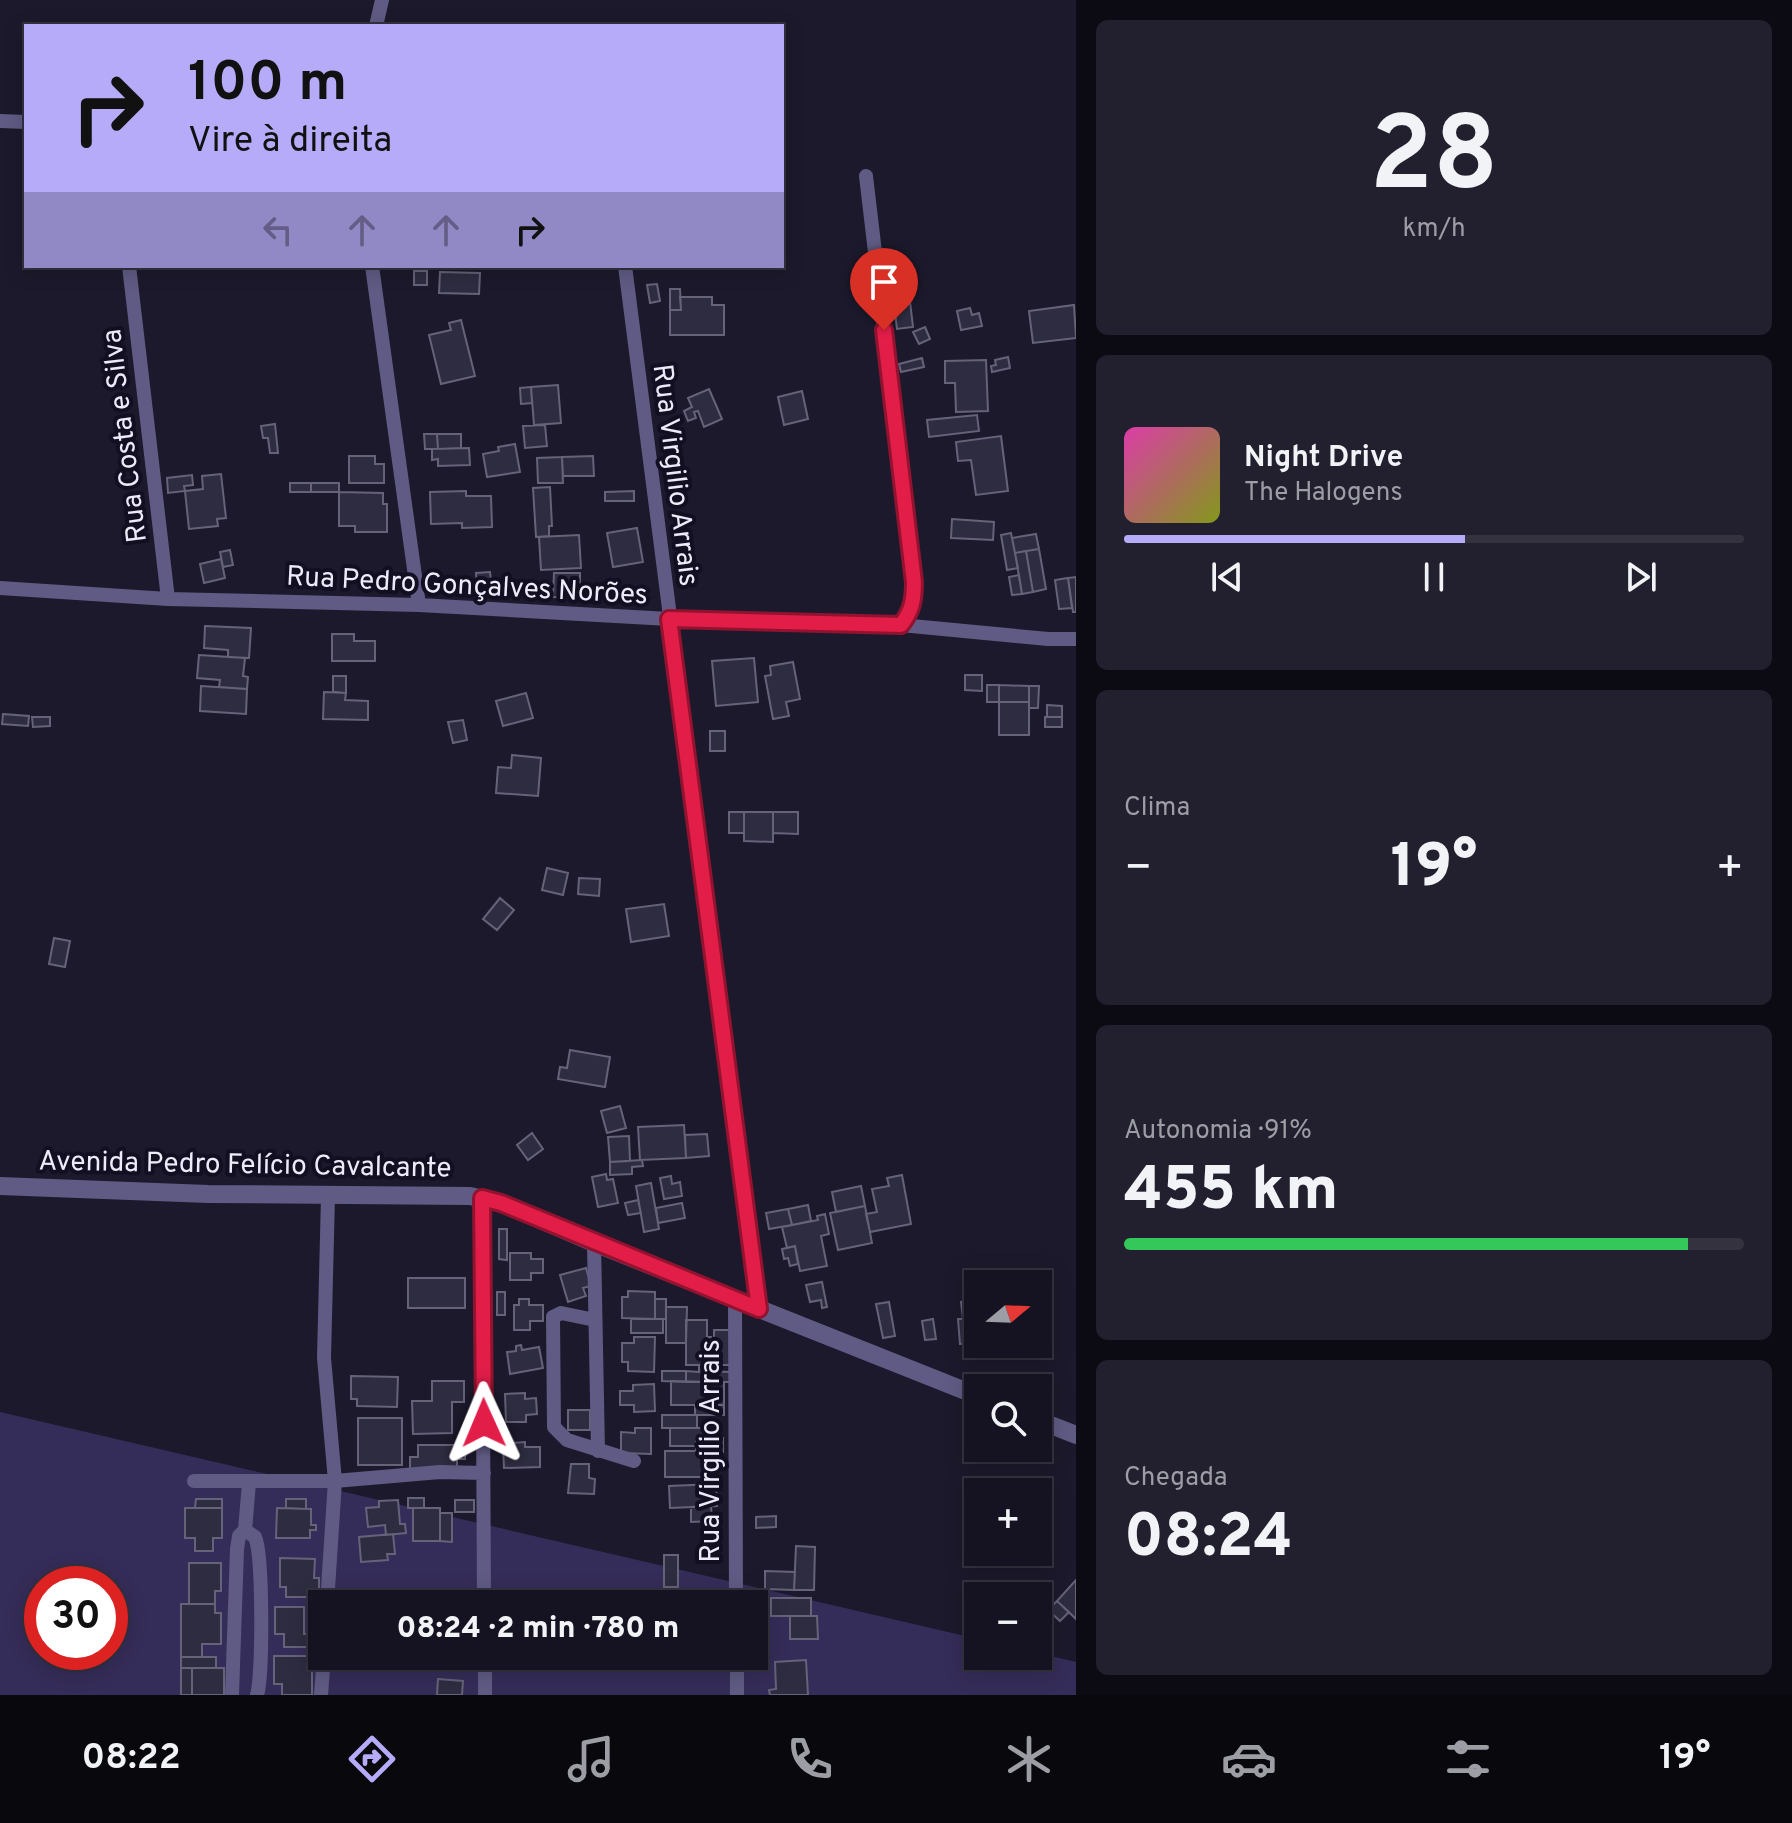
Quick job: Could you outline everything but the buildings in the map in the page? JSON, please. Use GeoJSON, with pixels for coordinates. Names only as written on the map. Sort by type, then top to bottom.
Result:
{"type":"FeatureCollection","features":[{"type":"Feature","properties":{"kind":"street"},"geometry":{"type":"LineString","coordinates":[[376,24],[382,0]]}},
{"type":"Feature","properties":{"kind":"street"},"geometry":{"type":"LineString","coordinates":[[0,121],[24,122]]}},
{"type":"Feature","properties":{"kind":"street"},"geometry":{"type":"LineString","coordinates":[[866,176],[914,582],[913,606],[901,625]]}},
{"type":"Feature","properties":{"kind":"street","name":"Rua Costa e Silva"},"geometry":{"type":"LineString","coordinates":[[129,268],[168,599]]}},
{"type":"Feature","properties":{"kind":"street"},"geometry":{"type":"LineString","coordinates":[[372,268],[419,605]]}},
{"type":"Feature","properties":{"kind":"street","name":"Rua Virgilio Arrais"},"geometry":{"type":"LineString","coordinates":[[625,268],[759,1309]]}},
{"type":"Feature","properties":{"kind":"street","name":"Rua Pedro Gonçalves Norões"},"geometry":{"type":"LineString","coordinates":[[0,588],[168,599],[419,605],[669,619],[901,625],[1076,639]]}},
{"type":"Feature","properties":{"kind":"street","name":"Avenida Pedro Felício Cavalcante"},"geometry":{"type":"LineString","coordinates":[[0,1186],[482,1198],[501,1203],[964,1390]]}},
{"type":"Feature","properties":{"kind":"street"},"geometry":{"type":"LineString","coordinates":[[328,1196],[324,1358],[335,1481],[328,1590]]}},
{"type":"Feature","properties":{"kind":"street"},"geometry":{"type":"LineString","coordinates":[[482,1198],[484,1590]]}},
{"type":"Feature","properties":{"kind":"street"},"geometry":{"type":"LineString","coordinates":[[594,1243],[598,1451]]}},
{"type":"Feature","properties":{"kind":"street","name":"Rua Virgilio Arrais"},"geometry":{"type":"LineString","coordinates":[[735,1298],[736,1590]]}},
{"type":"Feature","properties":{"kind":"street"},"geometry":{"type":"LineString","coordinates":[[595,1320],[561,1313],[553,1317],[554,1427],[561,1437],[634,1461]]}},
{"type":"Feature","properties":{"kind":"street"},"geometry":{"type":"LineString","coordinates":[[1052,1426],[1076,1435]]}},
{"type":"Feature","properties":{"kind":"street"},"geometry":{"type":"LineString","coordinates":[[194,1481],[335,1481],[440,1472],[484,1473]]}},
{"type":"Feature","properties":{"kind":"street"},"geometry":{"type":"LineString","coordinates":[[232,1695],[237,1543],[245,1530],[249,1483]]}},
{"type":"Feature","properties":{"kind":"street"},"geometry":{"type":"LineString","coordinates":[[245,1530],[254,1535],[259,1547],[261,1641],[257,1695]]}},
{"type":"Feature","properties":{"kind":"street"},"geometry":{"type":"LineString","coordinates":[[321,1695],[323,1670]]}},
{"type":"Feature","properties":{"kind":"street"},"geometry":{"type":"LineString","coordinates":[[485,1670],[485,1695]]}},
{"type":"Feature","properties":{"kind":"street"},"geometry":{"type":"LineString","coordinates":[[737,1670],[737,1695]]}},
{"type":"Feature","properties":{"kind":"shaded area"},"geometry":{"type":"Polygon","coordinates":[[[0,1412],[767,1590],[308,1590],[308,1670],[768,1670],[768,1590],[964,1636],[964,1670],[1052,1670],[1052,1656],[1076,1662],[1076,1695],[0,1695],[0,1412]]]}},
{"type":"Feature","properties":{"kind":"route"},"geometry":{"type":"LineString","coordinates":[[484,1423],[482,1198],[501,1203],[759,1309],[669,619],[901,625],[908,616],[913,606],[914,582],[884,330]]}}]}
